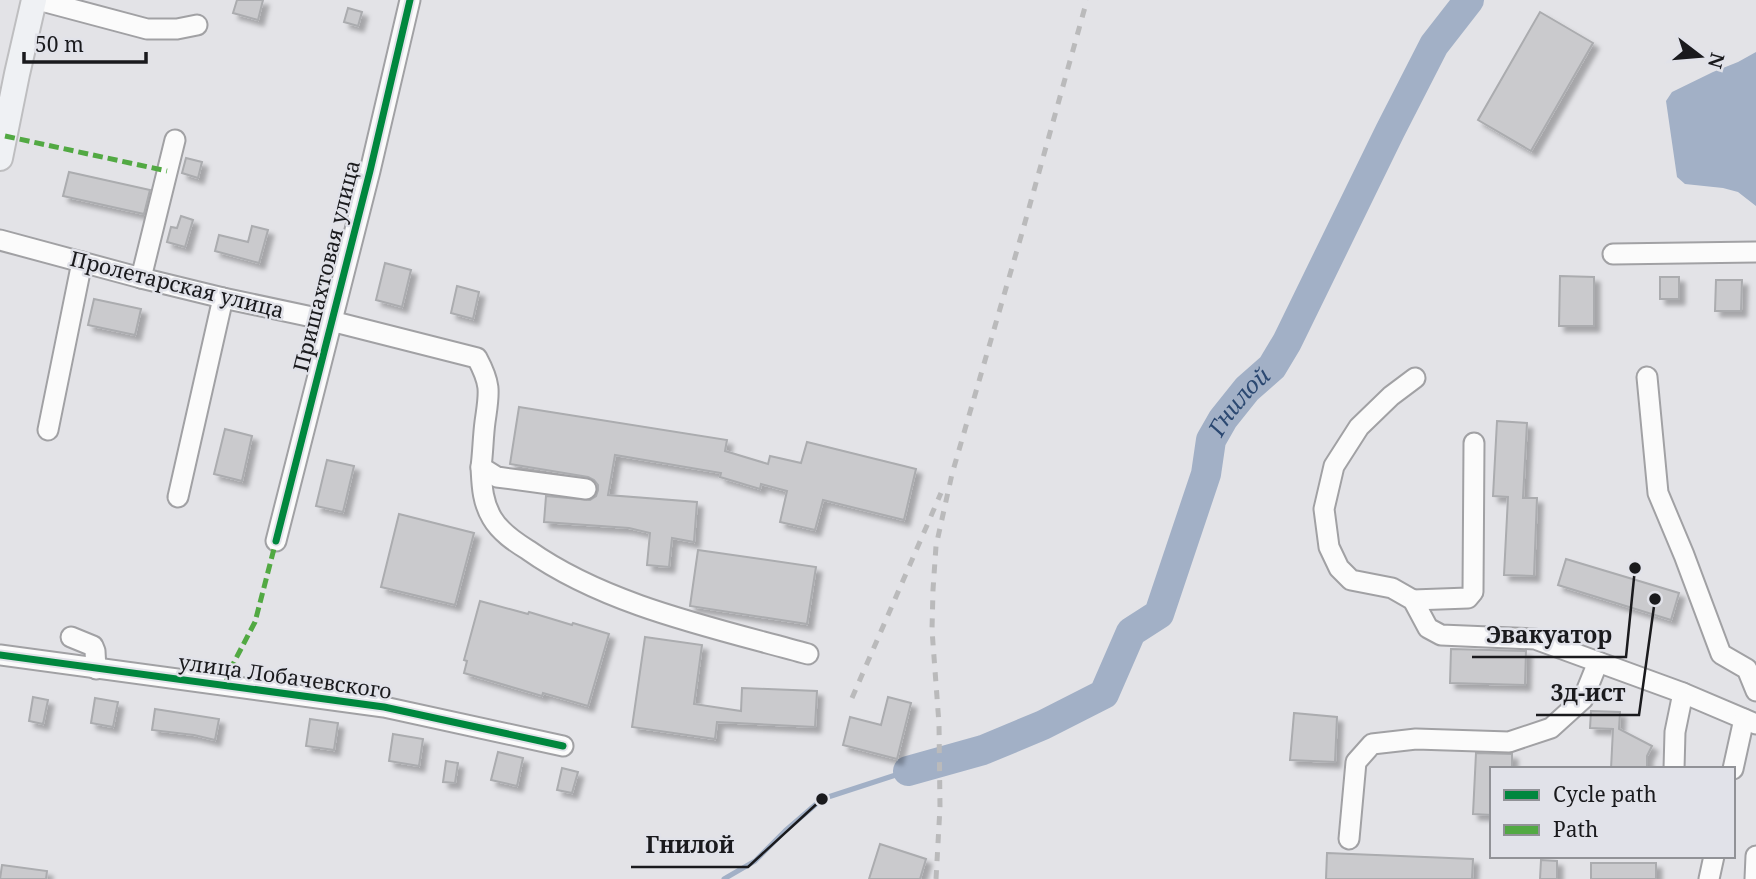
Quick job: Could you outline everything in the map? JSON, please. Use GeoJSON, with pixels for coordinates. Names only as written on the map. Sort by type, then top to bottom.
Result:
{"type":"FeatureCollection","features":[{"type":"Feature","properties":{"kind":"main road"},"geometry":{"type":"LineString","coordinates":[[0,158],[36,0]]}},
{"type":"Feature","properties":{"kind":"street"},"geometry":{"type":"LineString","coordinates":[[36,0],[147,29],[177,29],[197,24]]}},
{"type":"Feature","properties":{"kind":"street","name":"Пришахтовая улица"},"geometry":{"type":"LineString","coordinates":[[276,541],[410,0]]}},
{"type":"Feature","properties":{"kind":"street"},"geometry":{"type":"LineString","coordinates":[[141,278],[175,140]]}},
{"type":"Feature","properties":{"kind":"street","name":"Пролетарская улица"},"geometry":{"type":"LineString","coordinates":[[0,240],[141,278],[331,321],[477,358],[485,372],[490,398],[481,467]]}},
{"type":"Feature","properties":{"kind":"street"},"geometry":{"type":"LineString","coordinates":[[1612,254],[1756,252]]}},
{"type":"Feature","properties":{"kind":"street"},"geometry":{"type":"LineString","coordinates":[[48,430],[82,262]]}},
{"type":"Feature","properties":{"kind":"street"},"geometry":{"type":"LineString","coordinates":[[178,497],[223,298]]}},
{"type":"Feature","properties":{"kind":"street"},"geometry":{"type":"LineString","coordinates":[[1647,377],[1658,493],[1721,654],[1747,669],[1756,691]]}},
{"type":"Feature","properties":{"kind":"street"},"geometry":{"type":"LineString","coordinates":[[1415,378],[1391,396],[1359,427],[1335,466],[1324,509],[1329,547],[1339,568],[1351,580],[1392,588],[1413,600],[1468,598],[1474,592],[1474,443]]}},
{"type":"Feature","properties":{"kind":"street"},"geometry":{"type":"LineString","coordinates":[[481,467],[497,477],[586,489]]}},
{"type":"Feature","properties":{"kind":"street"},"geometry":{"type":"LineString","coordinates":[[481,467],[482,494],[492,519],[510,538],[552,568],[660,613],[808,654]]}},
{"type":"Feature","properties":{"kind":"street"},"geometry":{"type":"LineString","coordinates":[[1413,600],[1428,628],[1441,635],[1535,639],[1683,693],[1750,721],[1734,767]]}},
{"type":"Feature","properties":{"kind":"street"},"geometry":{"type":"LineString","coordinates":[[71,637],[93,646],[96,669]]}},
{"type":"Feature","properties":{"kind":"street","name":"улица Лобачевского"},"geometry":{"type":"LineString","coordinates":[[0,655],[384,707],[563,746]]}},
{"type":"Feature","properties":{"kind":"street"},"geometry":{"type":"LineString","coordinates":[[1349,839],[1356,762],[1372,744],[1416,738],[1510,742],[1551,728],[1583,699],[1598,662]]}},
{"type":"Feature","properties":{"kind":"street"},"geometry":{"type":"LineString","coordinates":[[1674,767],[1675,732],[1683,693]]}},
{"type":"Feature","properties":{"kind":"street"},"geometry":{"type":"LineString","coordinates":[[1755,879],[1756,856]]}},
{"type":"Feature","properties":{"kind":"street"},"geometry":{"type":"LineString","coordinates":[[1709,879],[1714,858]]}},
{"type":"Feature","properties":{"kind":"water"},"geometry":{"type":"Polygon","coordinates":[[[1756,52],[1756,206],[1738,192],[1685,184],[1677,177],[1666,101],[1672,92],[1756,52]]]}},
{"type":"Feature","properties":{"kind":"building"},"geometry":{"type":"Polygon","coordinates":[[[237,0],[263,0],[258,20],[233,13],[237,0]]]}},
{"type":"Feature","properties":{"kind":"building"},"geometry":{"type":"Polygon","coordinates":[[[348,8],[362,12],[358,26],[344,22],[348,8]]]}},
{"type":"Feature","properties":{"kind":"building"},"geometry":{"type":"Polygon","coordinates":[[[1540,12],[1593,43],[1531,151],[1478,120],[1540,12]]]}},
{"type":"Feature","properties":{"kind":"building"},"geometry":{"type":"Polygon","coordinates":[[[186,158],[202,162],[198,178],[182,173],[186,158]]]}},
{"type":"Feature","properties":{"kind":"building"},"geometry":{"type":"Polygon","coordinates":[[[69,172],[150,190],[144,214],[63,196],[69,172]]]}},
{"type":"Feature","properties":{"kind":"building"},"geometry":{"type":"Polygon","coordinates":[[[181,216],[193,220],[185,247],[167,242],[171,227],[177,228],[181,216]]]}},
{"type":"Feature","properties":{"kind":"building"},"geometry":{"type":"Polygon","coordinates":[[[252,226],[268,230],[259,263],[215,251],[219,235],[248,242],[252,226]]]}},
{"type":"Feature","properties":{"kind":"building"},"geometry":{"type":"Polygon","coordinates":[[[385,263],[411,270],[402,307],[376,300],[385,263]]]}},
{"type":"Feature","properties":{"kind":"building"},"geometry":{"type":"Polygon","coordinates":[[[1560,276],[1594,277],[1594,326],[1559,326],[1560,276]]]}},
{"type":"Feature","properties":{"kind":"building"},"geometry":{"type":"Polygon","coordinates":[[[1660,277],[1679,277],[1679,299],[1660,299],[1660,277]]]}},
{"type":"Feature","properties":{"kind":"building"},"geometry":{"type":"Polygon","coordinates":[[[1716,280],[1742,280],[1741,311],[1715,311],[1716,280]]]}},
{"type":"Feature","properties":{"kind":"building"},"geometry":{"type":"Polygon","coordinates":[[[457,286],[479,292],[473,319],[451,313],[457,286]]]}},
{"type":"Feature","properties":{"kind":"building"},"geometry":{"type":"Polygon","coordinates":[[[94,299],[141,309],[135,335],[88,325],[94,299]]]}},
{"type":"Feature","properties":{"kind":"building"},"geometry":{"type":"Polygon","coordinates":[[[519,407],[727,440],[725,451],[768,464],[770,456],[801,463],[807,442],[916,469],[904,520],[823,500],[815,530],[780,522],[787,491],[761,484],[760,489],[720,477],[721,473],[615,455],[608,495],[697,502],[694,542],[672,538],[669,567],[647,565],[650,533],[629,528],[544,522],[546,496],[590,500],[596,496],[598,485],[588,477],[510,464],[519,407]]]}},
{"type":"Feature","properties":{"kind":"building"},"geometry":{"type":"Polygon","coordinates":[[[1497,421],[1527,423],[1523,498],[1537,498],[1534,576],[1504,575],[1508,497],[1493,496],[1497,421]]]}},
{"type":"Feature","properties":{"kind":"building"},"geometry":{"type":"Polygon","coordinates":[[[225,429],[252,436],[242,481],[214,474],[225,429]]]}},
{"type":"Feature","properties":{"kind":"building"},"geometry":{"type":"Polygon","coordinates":[[[327,460],[354,466],[343,512],[316,506],[327,460]]]}},
{"type":"Feature","properties":{"kind":"building"},"geometry":{"type":"Polygon","coordinates":[[[399,514],[474,533],[455,605],[381,587],[399,514]]]}},
{"type":"Feature","properties":{"kind":"building"},"geometry":{"type":"Polygon","coordinates":[[[698,550],[816,567],[807,624],[690,606],[698,550]]]}},
{"type":"Feature","properties":{"kind":"building"},"geometry":{"type":"Polygon","coordinates":[[[1566,559],[1679,593],[1671,620],[1558,585],[1566,559]]]}},
{"type":"Feature","properties":{"kind":"building"},"geometry":{"type":"Polygon","coordinates":[[[480,601],[609,634],[588,706],[543,693],[542,696],[464,673],[467,661],[464,660],[480,601]]]}},
{"type":"Feature","properties":{"kind":"building"},"geometry":{"type":"Polygon","coordinates":[[[645,637],[702,645],[694,704],[741,711],[742,688],[817,691],[815,727],[717,722],[715,739],[632,727],[645,637]]]}},
{"type":"Feature","properties":{"kind":"building"},"geometry":{"type":"Polygon","coordinates":[[[1451,649],[1526,651],[1525,685],[1450,683],[1451,649]]]}},
{"type":"Feature","properties":{"kind":"building"},"geometry":{"type":"Polygon","coordinates":[[[33,697],[48,700],[43,724],[29,721],[33,697]]]}},
{"type":"Feature","properties":{"kind":"building"},"geometry":{"type":"Polygon","coordinates":[[[888,697],[911,703],[897,759],[843,745],[850,717],[881,725],[888,697]]]}},
{"type":"Feature","properties":{"kind":"building"},"geometry":{"type":"Polygon","coordinates":[[[95,698],[118,702],[113,727],[91,723],[95,698]]]}},
{"type":"Feature","properties":{"kind":"building"},"geometry":{"type":"Polygon","coordinates":[[[155,709],[219,719],[215,740],[152,730],[155,709]]]}},
{"type":"Feature","properties":{"kind":"building"},"geometry":{"type":"Polygon","coordinates":[[[1591,711],[1620,712],[1619,729],[1652,746],[1647,756],[1647,767],[1611,767],[1613,729],[1590,728],[1591,711]]]}},
{"type":"Feature","properties":{"kind":"building"},"geometry":{"type":"Polygon","coordinates":[[[1294,713],[1337,717],[1335,762],[1290,760],[1294,713]]]}},
{"type":"Feature","properties":{"kind":"building"},"geometry":{"type":"Polygon","coordinates":[[[310,719],[338,723],[334,750],[306,746],[310,719]]]}},
{"type":"Feature","properties":{"kind":"building"},"geometry":{"type":"Polygon","coordinates":[[[393,734],[423,739],[419,766],[389,761],[393,734]]]}},
{"type":"Feature","properties":{"kind":"building"},"geometry":{"type":"Polygon","coordinates":[[[498,752],[523,758],[517,786],[491,780],[498,752]]]}},
{"type":"Feature","properties":{"kind":"building"},"geometry":{"type":"Polygon","coordinates":[[[1476,753],[1512,754],[1512,767],[1490,767],[1490,815],[1473,814],[1476,753]]]}},
{"type":"Feature","properties":{"kind":"building"},"geometry":{"type":"Polygon","coordinates":[[[446,761],[458,763],[455,783],[443,782],[446,761]]]}},
{"type":"Feature","properties":{"kind":"building"},"geometry":{"type":"Polygon","coordinates":[[[562,768],[578,772],[572,793],[557,790],[562,768]]]}},
{"type":"Feature","properties":{"kind":"building"},"geometry":{"type":"Polygon","coordinates":[[[880,844],[926,859],[920,879],[869,879],[880,844]]]}},
{"type":"Feature","properties":{"kind":"building"},"geometry":{"type":"Polygon","coordinates":[[[1327,853],[1473,859],[1472,879],[1326,879],[1327,853]]]}},
{"type":"Feature","properties":{"kind":"building"},"geometry":{"type":"Polygon","coordinates":[[[1541,860],[1557,861],[1557,879],[1540,879],[1541,860]]]}},
{"type":"Feature","properties":{"kind":"building"},"geometry":{"type":"Polygon","coordinates":[[[1591,863],[1656,863],[1656,879],[1591,879],[1591,863]]]}},
{"type":"Feature","properties":{"kind":"building"},"geometry":{"type":"Polygon","coordinates":[[[2,865],[47,871],[46,879],[0,879],[2,865]]]}},
{"type":"Feature","properties":{"kind":"waterway","name":"Гнилой"},"geometry":{"type":"LineString","coordinates":[[908,771],[983,750],[1043,725],[1104,694],[1131,632],[1159,614],[1206,474],[1211,440],[1223,419],[1247,389],[1272,367],[1287,342],[1434,45],[1469,0]]}},
{"type":"Feature","properties":{"kind":"waterway","name":"Гнилой"},"geometry":{"type":"LineString","coordinates":[[724,879],[755,861],[822,799],[908,771]]}},
{"type":"Feature","properties":{"kind":"railway"},"geometry":{"type":"LineString","coordinates":[[936,879],[940,807],[939,724],[932,630],[936,546],[952,474],[1087,0]]}},
{"type":"Feature","properties":{"kind":"railway"},"geometry":{"type":"LineString","coordinates":[[852,698],[941,493]]}},
{"type":"Feature","properties":{"kind":"marked path"},"geometry":{"type":"LineString","coordinates":[[5,136],[167,171]]}},
{"type":"Feature","properties":{"kind":"marked path"},"geometry":{"type":"LineString","coordinates":[[225,685],[255,622],[276,541]]}},
{"type":"Feature","properties":{"kind":"cycle path"},"geometry":{"type":"LineString","coordinates":[[276,541],[370,171],[410,0]]}},
{"type":"Feature","properties":{"kind":"cycle path"},"geometry":{"type":"LineString","coordinates":[[0,655],[384,707],[563,746]]}},
{"type":"Feature","properties":{"kind":"place","name":"Эвакуатор"},"geometry":{"type":"Point","coordinates":[1635,568]}},
{"type":"Feature","properties":{"kind":"place","name":"3д-ист"},"geometry":{"type":"Point","coordinates":[1655,599]}},
{"type":"Feature","properties":{"kind":"place","name":"Гнилой"},"geometry":{"type":"Point","coordinates":[822,799]}}]}
